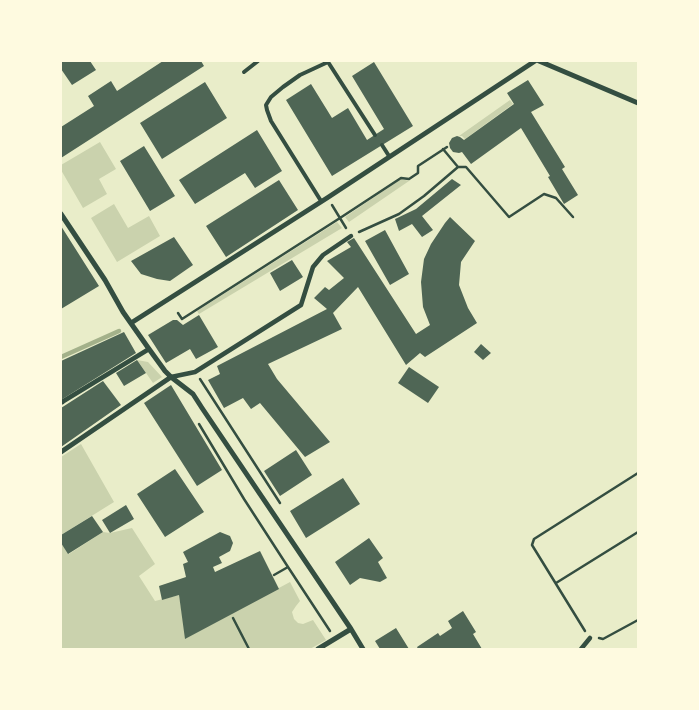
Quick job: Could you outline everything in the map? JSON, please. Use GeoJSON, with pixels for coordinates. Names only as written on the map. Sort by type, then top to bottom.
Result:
{"type":"FeatureCollection","features":[{"type":"Feature","properties":{"kind":"street"},"geometry":{"type":"LineString","coordinates":[[131,323],[537,61],[638,103]]}},
{"type":"Feature","properties":{"kind":"street"},"geometry":{"type":"LineString","coordinates":[[61,214],[148,349],[170,377],[192,394],[363,649]]}},
{"type":"Feature","properties":{"kind":"street"},"geometry":{"type":"LineString","coordinates":[[61,452],[170,377],[195,372],[301,306],[313,267],[323,255],[351,236]]}},
{"type":"Feature","properties":{"kind":"street"},"geometry":{"type":"LineString","coordinates":[[61,402],[148,349]]}},
{"type":"Feature","properties":{"kind":"street"},"geometry":{"type":"LineString","coordinates":[[318,649],[351,629]]}},
{"type":"Feature","properties":{"kind":"street"},"geometry":{"type":"LineString","coordinates":[[582,649],[590,638]]}},
{"type":"Feature","properties":{"kind":"lane"},"geometry":{"type":"LineString","coordinates":[[244,72],[258,61]]}},
{"type":"Feature","properties":{"kind":"lane"},"geometry":{"type":"LineString","coordinates":[[321,201],[271,121],[266,105],[271,96],[300,75],[328,62],[375,135]]}},
{"type":"Feature","properties":{"kind":"lane"},"geometry":{"type":"LineString","coordinates":[[382,145],[389,156]]}},
{"type":"Feature","properties":{"kind":"path"},"geometry":{"type":"LineString","coordinates":[[178,313],[182,319],[400,178],[409,179],[418,173],[418,166],[447,147]]}},
{"type":"Feature","properties":{"kind":"path"},"geometry":{"type":"LineString","coordinates":[[443,149],[458,167]]}},
{"type":"Feature","properties":{"kind":"path"},"geometry":{"type":"LineString","coordinates":[[327,198],[351,236],[399,214],[458,167],[466,167],[509,217],[544,194],[556,198],[573,217]]}},
{"type":"Feature","properties":{"kind":"path"},"geometry":{"type":"LineString","coordinates":[[195,418],[244,499],[335,639]]}},
{"type":"Feature","properties":{"kind":"path"},"geometry":{"type":"LineString","coordinates":[[638,473],[534,539],[532,545],[590,638],[603,639],[638,620]]}},
{"type":"Feature","properties":{"kind":"path"},"geometry":{"type":"LineString","coordinates":[[556,583],[638,532]]}},
{"type":"Feature","properties":{"kind":"path"},"geometry":{"type":"LineString","coordinates":[[274,575],[288,567]]}},
{"type":"Feature","properties":{"kind":"path"},"geometry":{"type":"LineString","coordinates":[[233,618],[249,649]]}},
{"type":"Feature","properties":{"kind":"green space"},"geometry":{"type":"Polygon","coordinates":[[[510,100],[513,104],[465,139],[459,136],[510,100]]]}},
{"type":"Feature","properties":{"kind":"green space"},"geometry":{"type":"Polygon","coordinates":[[[100,142],[116,169],[99,179],[107,194],[83,208],[61,170],[61,165],[100,142]]]}},
{"type":"Feature","properties":{"kind":"green space"},"geometry":{"type":"Polygon","coordinates":[[[401,179],[409,181],[349,222],[345,217],[401,179]]]}},
{"type":"Feature","properties":{"kind":"green space"},"geometry":{"type":"Polygon","coordinates":[[[114,204],[128,228],[149,216],[160,236],[117,262],[91,218],[114,204]]]}},
{"type":"Feature","properties":{"kind":"green space"},"geometry":{"type":"Polygon","coordinates":[[[337,222],[342,228],[199,314],[197,311],[337,222]]]}},
{"type":"Feature","properties":{"kind":"green space"},"geometry":{"type":"Polygon","coordinates":[[[137,360],[148,362],[162,377],[153,383],[137,360]]]}},
{"type":"Feature","properties":{"kind":"green space"},"geometry":{"type":"Polygon","coordinates":[[[81,444],[114,502],[61,535],[61,457],[81,444]]]}},
{"type":"Feature","properties":{"kind":"green space"},"geometry":{"type":"Polygon","coordinates":[[[132,528],[155,564],[139,576],[155,601],[179,595],[186,638],[290,582],[300,601],[292,612],[294,619],[298,623],[303,624],[313,620],[326,640],[310,649],[61,649],[61,543],[69,554],[103,532],[110,533],[132,528]]]}},
{"type":"Feature","properties":{"kind":"building"},"geometry":{"type":"Polygon","coordinates":[[[61,61],[90,61],[96,70],[72,85],[61,69],[61,61]]]}},
{"type":"Feature","properties":{"kind":"building"},"geometry":{"type":"Polygon","coordinates":[[[163,61],[201,61],[204,66],[61,158],[61,127],[94,106],[88,96],[111,81],[117,91],[163,61]]]}},
{"type":"Feature","properties":{"kind":"building"},"geometry":{"type":"Polygon","coordinates":[[[374,62],[413,126],[332,176],[286,100],[311,84],[332,118],[348,108],[367,140],[384,129],[352,76],[374,62]]]}},
{"type":"Feature","properties":{"kind":"building"},"geometry":{"type":"Polygon","coordinates":[[[528,80],[544,105],[531,112],[565,167],[562,169],[578,195],[564,204],[548,177],[550,176],[521,128],[471,164],[462,152],[453,152],[450,148],[449,143],[452,138],[457,136],[464,140],[514,104],[507,93],[528,80]]]}},
{"type":"Feature","properties":{"kind":"building"},"geometry":{"type":"Polygon","coordinates":[[[205,82],[227,118],[162,159],[140,123],[205,82]]]}},
{"type":"Feature","properties":{"kind":"building"},"geometry":{"type":"Polygon","coordinates":[[[257,130],[282,171],[255,188],[245,173],[195,204],[179,180],[257,130]]]}},
{"type":"Feature","properties":{"kind":"building"},"geometry":{"type":"Polygon","coordinates":[[[144,146],[175,196],[150,211],[120,161],[144,146]]]}},
{"type":"Feature","properties":{"kind":"building"},"geometry":{"type":"Polygon","coordinates":[[[452,179],[461,185],[422,216],[433,230],[422,237],[412,224],[399,231],[395,219],[416,209],[452,179]]]}},
{"type":"Feature","properties":{"kind":"building"},"geometry":{"type":"Polygon","coordinates":[[[279,180],[298,210],[226,257],[206,226],[279,180]]]}},
{"type":"Feature","properties":{"kind":"building"},"geometry":{"type":"Polygon","coordinates":[[[450,217],[475,241],[461,262],[459,285],[468,308],[477,323],[425,357],[420,353],[406,365],[358,287],[333,313],[342,329],[268,364],[277,379],[330,442],[305,457],[260,403],[251,409],[243,398],[224,408],[208,380],[220,374],[217,366],[327,309],[314,298],[325,287],[329,290],[344,278],[327,261],[351,247],[347,242],[354,238],[416,334],[430,325],[423,307],[421,282],[424,259],[431,244],[450,217]]]}},
{"type":"Feature","properties":{"kind":"building"},"geometry":{"type":"Polygon","coordinates":[[[61,226],[99,286],[61,309],[61,226]]]}},
{"type":"Feature","properties":{"kind":"building"},"geometry":{"type":"Polygon","coordinates":[[[385,230],[409,274],[390,285],[365,241],[385,230]]]}},
{"type":"Feature","properties":{"kind":"building"},"geometry":{"type":"Polygon","coordinates":[[[174,237],[193,265],[170,281],[141,274],[131,261],[174,237]]]}},
{"type":"Feature","properties":{"kind":"building"},"geometry":{"type":"Polygon","coordinates":[[[292,260],[303,277],[280,291],[270,273],[292,260]]]}},
{"type":"Feature","properties":{"kind":"building"},"geometry":{"type":"Polygon","coordinates":[[[199,315],[218,347],[196,359],[190,349],[166,363],[148,335],[173,320],[177,320],[183,325],[199,315]]]}},
{"type":"Feature","properties":{"kind":"building"},"geometry":{"type":"Polygon","coordinates":[[[124,332],[136,353],[61,400],[61,361],[124,332]]]}},
{"type":"Feature","properties":{"kind":"building"},"geometry":{"type":"Polygon","coordinates":[[[481,344],[491,353],[483,360],[474,352],[481,344]]]}},
{"type":"Feature","properties":{"kind":"building"},"geometry":{"type":"Polygon","coordinates":[[[137,360],[146,373],[124,386],[116,373],[137,360]]]}},
{"type":"Feature","properties":{"kind":"building"},"geometry":{"type":"Polygon","coordinates":[[[409,367],[439,387],[428,403],[398,383],[409,367]]]}},
{"type":"Feature","properties":{"kind":"building"},"geometry":{"type":"Polygon","coordinates":[[[103,381],[121,405],[61,447],[61,408],[103,381]]]}},
{"type":"Feature","properties":{"kind":"building"},"geometry":{"type":"Polygon","coordinates":[[[171,385],[222,470],[197,486],[144,403],[171,385]]]}},
{"type":"Feature","properties":{"kind":"building"},"geometry":{"type":"Polygon","coordinates":[[[296,450],[312,475],[280,496],[264,471],[296,450]]]}},
{"type":"Feature","properties":{"kind":"building"},"geometry":{"type":"Polygon","coordinates":[[[175,469],[204,512],[165,537],[137,494],[175,469]]]}},
{"type":"Feature","properties":{"kind":"building"},"geometry":{"type":"Polygon","coordinates":[[[343,478],[360,504],[306,538],[290,511],[343,478]]]}},
{"type":"Feature","properties":{"kind":"building"},"geometry":{"type":"Polygon","coordinates":[[[126,505],[134,519],[110,533],[102,520],[126,505]]]}},
{"type":"Feature","properties":{"kind":"building"},"geometry":{"type":"Polygon","coordinates":[[[92,516],[103,532],[68,554],[61,543],[61,535],[92,516]]]}},
{"type":"Feature","properties":{"kind":"building"},"geometry":{"type":"Polygon","coordinates":[[[220,532],[230,536],[233,543],[230,551],[219,557],[222,563],[213,567],[215,572],[260,551],[279,589],[185,639],[179,595],[162,600],[159,586],[186,577],[183,564],[188,562],[183,552],[220,532]]]}},
{"type":"Feature","properties":{"kind":"building"},"geometry":{"type":"Polygon","coordinates":[[[369,538],[383,558],[378,562],[387,578],[380,582],[360,578],[350,585],[335,562],[369,538]]]}},
{"type":"Feature","properties":{"kind":"building"},"geometry":{"type":"Polygon","coordinates":[[[463,611],[476,632],[473,634],[482,649],[418,649],[417,647],[438,633],[440,636],[452,628],[448,621],[463,611]]]}},
{"type":"Feature","properties":{"kind":"building"},"geometry":{"type":"Polygon","coordinates":[[[396,628],[409,649],[380,649],[375,641],[396,628]]]}},
{"type":"Feature","properties":{"kind":"waterway"},"geometry":{"type":"LineString","coordinates":[[61,357],[119,331]]}}]}
